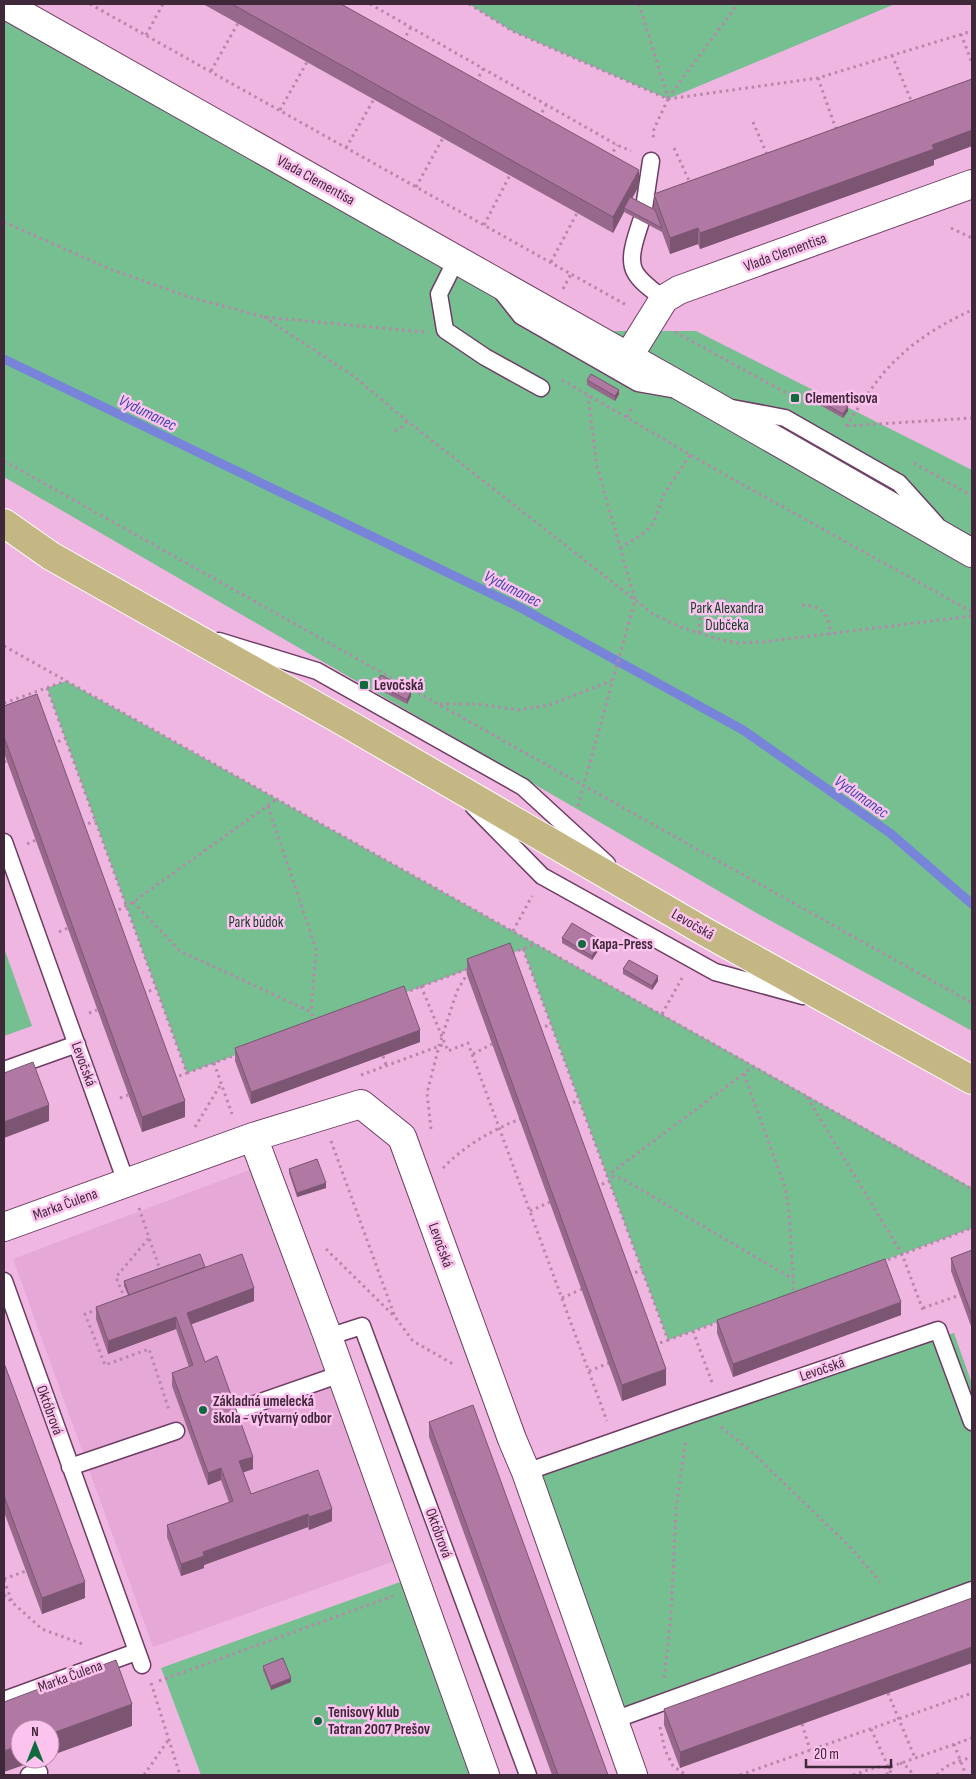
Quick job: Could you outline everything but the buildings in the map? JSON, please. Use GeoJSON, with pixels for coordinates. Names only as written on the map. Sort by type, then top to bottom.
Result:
{"type":"FeatureCollection","features":[{"type":"Feature","properties":{"kind":"main road","name":"Levočská"},"geometry":{"type":"LineString","coordinates":[[4,523],[51,556],[450,782],[636,891],[972,1080]]}},
{"type":"Feature","properties":{"kind":"main road","name":"Levočská"},"geometry":{"type":"LineString","coordinates":[[4,536],[51,556]]}},
{"type":"Feature","properties":{"kind":"street","name":"Vlada Clementisa"},"geometry":{"type":"LineString","coordinates":[[4,4],[702,398],[963,548]]}},
{"type":"Feature","properties":{"kind":"street","name":"Vlada Clementisa"},"geometry":{"type":"LineString","coordinates":[[658,309],[679,290],[972,184]]}},
{"type":"Feature","properties":{"kind":"street"},"geometry":{"type":"LineString","coordinates":[[628,357],[658,309]]}},
{"type":"Feature","properties":{"kind":"street","name":"Levočská"},"geometry":{"type":"LineString","coordinates":[[132,1194],[247,1139],[361,1104],[402,1137],[512,1439],[526,1472]]}},
{"type":"Feature","properties":{"kind":"street"},"geometry":{"type":"LineString","coordinates":[[247,1139],[328,1336],[485,1775]]}},
{"type":"Feature","properties":{"kind":"street","name":"Marka Čulena"},"geometry":{"type":"LineString","coordinates":[[4,1227],[132,1194]]}},
{"type":"Feature","properties":{"kind":"street"},"geometry":{"type":"LineString","coordinates":[[526,1472],[633,1775]]}},
{"type":"Feature","properties":{"kind":"lane"},"geometry":{"type":"LineString","coordinates":[[651,161],[632,261],[634,272],[646,285],[658,309]]}},
{"type":"Feature","properties":{"kind":"lane"},"geometry":{"type":"LineString","coordinates":[[456,260],[439,294],[445,330],[485,357],[542,388]]}},
{"type":"Feature","properties":{"kind":"lane"},"geometry":{"type":"LineString","coordinates":[[493,280],[522,316],[638,383],[702,398]]}},
{"type":"Feature","properties":{"kind":"lane"},"geometry":{"type":"LineString","coordinates":[[176,627],[317,671],[523,787],[636,891]]}},
{"type":"Feature","properties":{"kind":"lane"},"geometry":{"type":"LineString","coordinates":[[450,782],[542,876],[716,972],[841,1007]]}},
{"type":"Feature","properties":{"kind":"lane","name":"Levočská"},"geometry":{"type":"LineString","coordinates":[[4,842],[132,1194]]}},
{"type":"Feature","properties":{"kind":"lane"},"geometry":{"type":"LineString","coordinates":[[4,1070],[77,1044]]}},
{"type":"Feature","properties":{"kind":"lane","name":"Októbrová"},"geometry":{"type":"LineString","coordinates":[[4,1281],[139,1658]]}},
{"type":"Feature","properties":{"kind":"lane","name":"Októbrová"},"geometry":{"type":"LineString","coordinates":[[328,1336],[362,1326],[528,1775]]}},
{"type":"Feature","properties":{"kind":"lane"},"geometry":{"type":"LineString","coordinates":[[932,1332],[938,1330],[972,1422]]}},
{"type":"Feature","properties":{"kind":"lane","name":"Levočská"},"geometry":{"type":"LineString","coordinates":[[526,1472],[932,1332]]}},
{"type":"Feature","properties":{"kind":"lane"},"geometry":{"type":"LineString","coordinates":[[243,1408],[342,1374]]}},
{"type":"Feature","properties":{"kind":"lane"},"geometry":{"type":"LineString","coordinates":[[70,1467],[176,1431]]}},
{"type":"Feature","properties":{"kind":"lane"},"geometry":{"type":"LineString","coordinates":[[614,1720],[972,1590]]}},
{"type":"Feature","properties":{"kind":"lane","name":"Marka Čulena"},"geometry":{"type":"LineString","coordinates":[[4,1700],[120,1658],[139,1658]]}},
{"type":"Feature","properties":{"kind":"path"},"geometry":{"type":"LineString","coordinates":[[90,4],[550,262],[658,309],[787,394]]}},
{"type":"Feature","properties":{"kind":"path"},"geometry":{"type":"LineString","coordinates":[[146,34],[163,4]]}},
{"type":"Feature","properties":{"kind":"path"},"geometry":{"type":"LineString","coordinates":[[370,4],[617,145],[651,161],[654,129],[668,99],[738,4]]}},
{"type":"Feature","properties":{"kind":"path"},"geometry":{"type":"LineString","coordinates":[[469,4],[512,31],[668,99],[818,78],[972,31]]}},
{"type":"Feature","properties":{"kind":"path"},"geometry":{"type":"LineString","coordinates":[[639,4],[668,99]]}},
{"type":"Feature","properties":{"kind":"path"},"geometry":{"type":"LineString","coordinates":[[211,71],[238,23]]}},
{"type":"Feature","properties":{"kind":"path"},"geometry":{"type":"LineString","coordinates":[[402,43],[411,27]]}},
{"type":"Feature","properties":{"kind":"path"},"geometry":{"type":"LineString","coordinates":[[961,34],[972,63]]}},
{"type":"Feature","properties":{"kind":"path"},"geometry":{"type":"LineString","coordinates":[[892,55],[914,106]]}},
{"type":"Feature","properties":{"kind":"path"},"geometry":{"type":"LineString","coordinates":[[280,110],[307,62]]}},
{"type":"Feature","properties":{"kind":"path"},"geometry":{"type":"LineString","coordinates":[[475,84],[483,69]]}},
{"type":"Feature","properties":{"kind":"path"},"geometry":{"type":"LineString","coordinates":[[818,78],[837,133]]}},
{"type":"Feature","properties":{"kind":"path"},"geometry":{"type":"LineString","coordinates":[[346,148],[374,99]]}},
{"type":"Feature","properties":{"kind":"path"},"geometry":{"type":"LineString","coordinates":[[538,120],[546,105]]}},
{"type":"Feature","properties":{"kind":"path"},"geometry":{"type":"LineString","coordinates":[[753,122],[769,157]]}},
{"type":"Feature","properties":{"kind":"path"},"geometry":{"type":"LineString","coordinates":[[416,187],[443,138]]}},
{"type":"Feature","properties":{"kind":"path"},"geometry":{"type":"LineString","coordinates":[[608,159],[617,145]]}},
{"type":"Feature","properties":{"kind":"path"},"geometry":{"type":"LineString","coordinates":[[674,148],[692,187]]}},
{"type":"Feature","properties":{"kind":"path"},"geometry":{"type":"LineString","coordinates":[[484,225],[510,175]]}},
{"type":"Feature","properties":{"kind":"path"},"geometry":{"type":"LineString","coordinates":[[550,262],[577,213]]}},
{"type":"Feature","properties":{"kind":"path"},"geometry":{"type":"LineString","coordinates":[[951,228],[972,238]]}},
{"type":"Feature","properties":{"kind":"path"},"geometry":{"type":"LineString","coordinates":[[846,426],[896,359],[917,341],[972,310]]}},
{"type":"Feature","properties":{"kind":"path"},"geometry":{"type":"LineString","coordinates":[[264,317],[355,377],[407,421],[635,600],[659,617],[699,634],[738,643],[770,641],[972,616]]}},
{"type":"Feature","properties":{"kind":"path"},"geometry":{"type":"LineString","coordinates":[[438,704],[478,704],[518,710],[549,705],[611,681],[624,644],[635,600],[597,466],[588,395]]}},
{"type":"Feature","properties":{"kind":"path"},"geometry":{"type":"LineString","coordinates":[[846,426],[972,418]]}},
{"type":"Feature","properties":{"kind":"path"},"geometry":{"type":"LineString","coordinates":[[395,431],[402,428],[407,421]]}},
{"type":"Feature","properties":{"kind":"path"},"geometry":{"type":"LineString","coordinates":[[838,421],[854,430]]}},
{"type":"Feature","properties":{"kind":"path"},"geometry":{"type":"LineString","coordinates":[[620,548],[644,533],[653,524],[664,494],[690,455]]}},
{"type":"Feature","properties":{"kind":"path"},"geometry":{"type":"LineString","coordinates":[[4,461],[972,1003]]}},
{"type":"Feature","properties":{"kind":"path"},"geometry":{"type":"LineString","coordinates":[[913,463],[972,496]]}},
{"type":"Feature","properties":{"kind":"path"},"geometry":{"type":"LineString","coordinates":[[699,634],[700,620],[704,610],[712,603],[727,599]]}},
{"type":"Feature","properties":{"kind":"path"},"geometry":{"type":"LineString","coordinates":[[802,605],[815,607],[825,612],[830,622],[831,634]]}},
{"type":"Feature","properties":{"kind":"path"},"geometry":{"type":"LineString","coordinates":[[4,646],[972,1188]]}},
{"type":"Feature","properties":{"kind":"path"},"geometry":{"type":"LineString","coordinates":[[4,703],[66,681]]}},
{"type":"Feature","properties":{"kind":"path"},"geometry":{"type":"LineString","coordinates":[[47,688],[186,1072]]}},
{"type":"Feature","properties":{"kind":"path"},"geometry":{"type":"LineString","coordinates":[[50,745],[65,739]]}},
{"type":"Feature","properties":{"kind":"path"},"geometry":{"type":"LineString","coordinates":[[111,914],[126,907],[277,799]]}},
{"type":"Feature","properties":{"kind":"path"},"geometry":{"type":"LineString","coordinates":[[268,806],[316,949],[311,1012],[317,1025]]}},
{"type":"Feature","properties":{"kind":"path"},"geometry":{"type":"LineString","coordinates":[[80,827],[96,821]]}},
{"type":"Feature","properties":{"kind":"path"},"geometry":{"type":"LineString","coordinates":[[133,902],[180,951],[311,1012]]}},
{"type":"Feature","properties":{"kind":"path"},"geometry":{"type":"LineString","coordinates":[[506,955],[536,944]]}},
{"type":"Feature","properties":{"kind":"path"},"geometry":{"type":"LineString","coordinates":[[523,949],[668,1340]]}},
{"type":"Feature","properties":{"kind":"path"},"geometry":{"type":"LineString","coordinates":[[403,993],[471,968],[457,991],[442,1037],[427,1094],[431,1130]]}},
{"type":"Feature","properties":{"kind":"path"},"geometry":{"type":"LineString","coordinates":[[421,986],[448,1051],[468,1043],[615,1441]]}},
{"type":"Feature","properties":{"kind":"path"},"geometry":{"type":"LineString","coordinates":[[141,994],[156,988]]}},
{"type":"Feature","properties":{"kind":"path"},"geometry":{"type":"LineString","coordinates":[[536,1030],[551,1024]]}},
{"type":"Feature","properties":{"kind":"path"},"geometry":{"type":"LineString","coordinates":[[472,1054],[492,1044]]}},
{"type":"Feature","properties":{"kind":"path"},"geometry":{"type":"LineString","coordinates":[[172,1079],[239,1053]]}},
{"type":"Feature","properties":{"kind":"path"},"geometry":{"type":"LineString","coordinates":[[383,1056],[386,1065]]}},
{"type":"Feature","properties":{"kind":"path"},"geometry":{"type":"LineString","coordinates":[[214,1062],[247,1139]]}},
{"type":"Feature","properties":{"kind":"path"},"geometry":{"type":"LineString","coordinates":[[607,1176],[754,1066]]}},
{"type":"Feature","properties":{"kind":"path"},"geometry":{"type":"LineString","coordinates":[[744,1074],[785,1187],[789,1212],[794,1294]]}},
{"type":"Feature","properties":{"kind":"path"},"geometry":{"type":"LineString","coordinates":[[193,1130],[222,1083]]}},
{"type":"Feature","properties":{"kind":"path"},"geometry":{"type":"LineString","coordinates":[[806,1095],[902,1254],[932,1332]]}},
{"type":"Feature","properties":{"kind":"path"},"geometry":{"type":"LineString","coordinates":[[564,1106],[579,1100]]}},
{"type":"Feature","properties":{"kind":"path"},"geometry":{"type":"LineString","coordinates":[[422,1192],[454,1156],[499,1127],[520,1119]]}},
{"type":"Feature","properties":{"kind":"path"},"geometry":{"type":"LineString","coordinates":[[607,1176],[621,1178],[793,1278]]}},
{"type":"Feature","properties":{"kind":"path"},"geometry":{"type":"LineString","coordinates":[[594,1188],[609,1182]]}},
{"type":"Feature","properties":{"kind":"path"},"geometry":{"type":"LineString","coordinates":[[132,1194],[160,1272]]}},
{"type":"Feature","properties":{"kind":"path"},"geometry":{"type":"LineString","coordinates":[[530,1212],[550,1202]]}},
{"type":"Feature","properties":{"kind":"path"},"geometry":{"type":"LineString","coordinates":[[875,1264],[972,1228]]}},
{"type":"Feature","properties":{"kind":"path"},"geometry":{"type":"LineString","coordinates":[[117,1302],[125,1299],[116,1277],[149,1238]]}},
{"type":"Feature","properties":{"kind":"path"},"geometry":{"type":"LineString","coordinates":[[325,1247],[395,1317]]}},
{"type":"Feature","properties":{"kind":"path"},"geometry":{"type":"LineString","coordinates":[[626,1276],[642,1270]]}},
{"type":"Feature","properties":{"kind":"path"},"geometry":{"type":"LineString","coordinates":[[562,1298],[582,1289]]}},
{"type":"Feature","properties":{"kind":"path"},"geometry":{"type":"LineString","coordinates":[[785,1297],[802,1291]]}},
{"type":"Feature","properties":{"kind":"path"},"geometry":{"type":"LineString","coordinates":[[923,1308],[960,1295]]}},
{"type":"Feature","properties":{"kind":"path"},"geometry":{"type":"LineString","coordinates":[[101,1308],[86,1314],[105,1365],[149,1349],[176,1431]]}},
{"type":"Feature","properties":{"kind":"path"},"geometry":{"type":"LineString","coordinates":[[652,1346],[726,1319]]}},
{"type":"Feature","properties":{"kind":"path"},"geometry":{"type":"LineString","coordinates":[[693,1331],[720,1404]]}},
{"type":"Feature","properties":{"kind":"path"},"geometry":{"type":"LineString","coordinates":[[589,1371],[609,1363]]}},
{"type":"Feature","properties":{"kind":"path"},"geometry":{"type":"LineString","coordinates":[[686,1775],[673,1766],[665,1750],[660,1730],[671,1615],[676,1509],[686,1441],[694,1413],[755,1455],[852,1549],[880,1582]]}},
{"type":"Feature","properties":{"kind":"path"},"geometry":{"type":"LineString","coordinates":[[12,1603],[4,1579],[26,1571]]}},
{"type":"Feature","properties":{"kind":"path"},"geometry":{"type":"LineString","coordinates":[[151,1684],[418,1587]]}},
{"type":"Feature","properties":{"kind":"path"},"geometry":{"type":"LineString","coordinates":[[4,1595],[42,1629],[120,1658]]}},
{"type":"Feature","properties":{"kind":"path"},"geometry":{"type":"LineString","coordinates":[[139,1658],[151,1684],[180,1775]]}},
{"type":"Feature","properties":{"kind":"path"},"geometry":{"type":"LineString","coordinates":[[888,1693],[915,1758]]}},
{"type":"Feature","properties":{"kind":"path"},"geometry":{"type":"LineString","coordinates":[[742,1775],[972,1693]]}},
{"type":"Feature","properties":{"kind":"path"},"geometry":{"type":"LineString","coordinates":[[802,1724],[810,1750]]}},
{"type":"Feature","properties":{"kind":"path"},"geometry":{"type":"LineString","coordinates":[[871,1729],[890,1767],[892,1775]]}},
{"type":"Feature","properties":{"kind":"path"},"geometry":{"type":"LineString","coordinates":[[853,1775],[876,1767],[890,1767],[972,1738]]}},
{"type":"Feature","properties":{"kind":"path"},"geometry":{"type":"LineString","coordinates":[[144,1775],[169,1739]]}},
{"type":"Feature","properties":{"kind":"path"},"geometry":{"type":"LineString","coordinates":[[954,1744],[966,1775]]}},
{"type":"Feature","properties":{"kind":"path"},"geometry":{"type":"LineString","coordinates":[[937,1775],[940,1770],[972,1756]]}},
{"type":"Feature","properties":{"kind":"path"},"geometry":{"type":"LineString","coordinates":[[901,1763],[914,1775]]}},
{"type":"Feature","properties":{"kind":"path"},"geometry":{"type":"LineString","coordinates":[[887,1775],[890,1767]]}},
{"type":"Feature","properties":{"kind":"shaded area","name":"Základná umelecká škola - výtvarný odbor"},"geometry":{"type":"Polygon","coordinates":[[[249,1170],[395,1561],[153,1647],[13,1259],[249,1170]]]}},
{"type":"Feature","properties":{"kind":"green space"},"geometry":{"type":"Polygon","coordinates":[[[469,4],[895,4],[668,99],[512,31],[469,4]]]}},
{"type":"Feature","properties":{"kind":"green space","name":"Park Alexandra Dubčeka"},"geometry":{"type":"Polygon","coordinates":[[[4,8],[587,331],[696,331],[972,470],[972,1031],[760,915],[4,477],[4,8]]]}},
{"type":"Feature","properties":{"kind":"green space","name":"Park búdok"},"geometry":{"type":"Polygon","coordinates":[[[66,681],[972,1188],[972,1228],[668,1340],[523,949],[187,1073],[47,688],[66,681]]]}},
{"type":"Feature","properties":{"kind":"green space"},"geometry":{"type":"Polygon","coordinates":[[[4,948],[32,1026],[4,1036],[4,948]]]}},
{"type":"Feature","properties":{"kind":"green space"},"geometry":{"type":"Polygon","coordinates":[[[954,1333],[972,1384],[972,1601],[623,1721],[532,1461],[954,1333]]]}},
{"type":"Feature","properties":{"kind":"green space","name":"Tenisový klub Tatran 2007 Prešov"},"geometry":{"type":"Polygon","coordinates":[[[403,1581],[474,1775],[201,1775],[161,1668],[403,1581]]]}},
{"type":"Feature","properties":{"kind":"waterway","name":"Vydumanec"},"geometry":{"type":"LineString","coordinates":[[4,359],[521,608],[743,730],[890,833],[972,904]]}},
{"type":"Feature","properties":{"kind":"place","name":"Clementisova"},"geometry":{"type":"Point","coordinates":[795,398]}},
{"type":"Feature","properties":{"kind":"place","name":"Levočská"},"geometry":{"type":"Point","coordinates":[364,685]}},
{"type":"Feature","properties":{"kind":"place","name":"Kapa-Press"},"geometry":{"type":"Point","coordinates":[582,944]}},
{"type":"Feature","properties":{"kind":"place","name":"Základná umelecká škola - výtvarný odbor"},"geometry":{"type":"Point","coordinates":[203,1410]}},
{"type":"Feature","properties":{"kind":"place","name":"Tenisový klub Tatran 2007 Prešov"},"geometry":{"type":"Point","coordinates":[318,1721]}}]}
